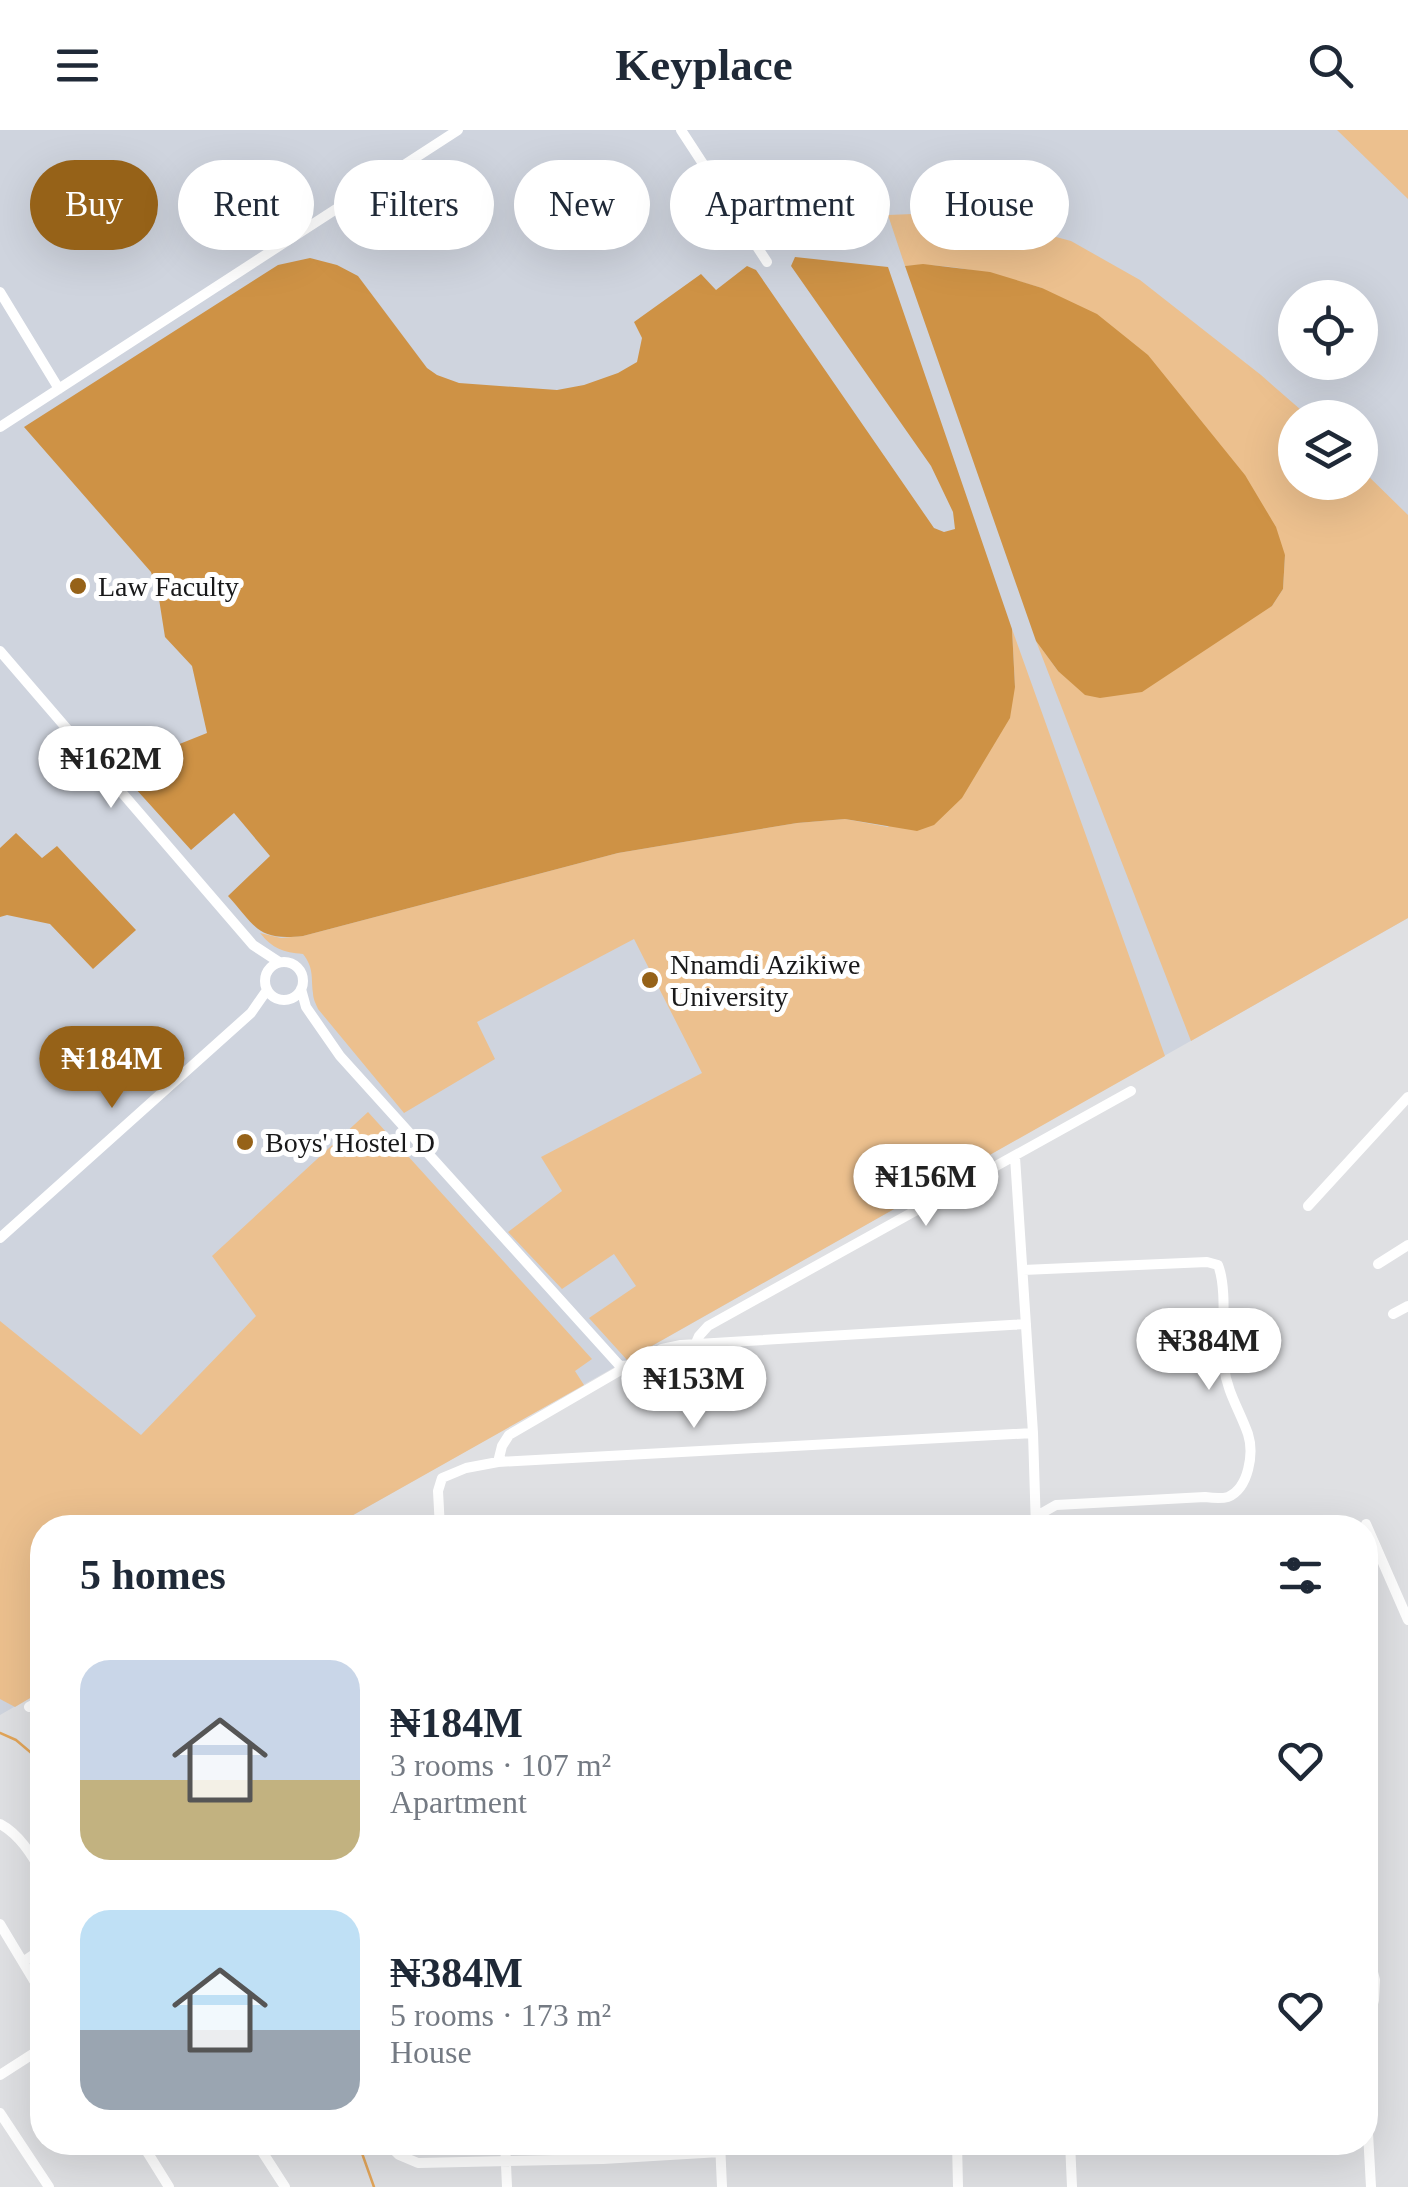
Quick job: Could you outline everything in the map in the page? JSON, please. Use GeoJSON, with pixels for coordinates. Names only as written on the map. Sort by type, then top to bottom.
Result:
{"type":"FeatureCollection","features":[{"type":"Feature","properties":{"kind":"street"},"geometry":{"type":"LineString","coordinates":[[0,427],[458,130]]}},
{"type":"Feature","properties":{"kind":"street"},"geometry":{"type":"LineString","coordinates":[[681,130],[767,262]]}},
{"type":"Feature","properties":{"kind":"street"},"geometry":{"type":"LineString","coordinates":[[0,292],[60,389]]}},
{"type":"Feature","properties":{"kind":"street"},"geometry":{"type":"LineString","coordinates":[[0,652],[253,945],[266,973]]}},
{"type":"Feature","properties":{"kind":"street"},"geometry":{"type":"LineString","coordinates":[[253,945],[279,962]]}},
{"type":"Feature","properties":{"kind":"street"},"geometry":{"type":"LineString","coordinates":[[252,1013],[284,1000],[296,996],[301,989],[301,972],[288,962],[279,962],[266,973],[266,990],[272,997],[284,1000],[306,1008]]}},
{"type":"Feature","properties":{"kind":"street"},"geometry":{"type":"LineString","coordinates":[[301,989],[306,1008],[340,1056],[616,1363],[628,1366]]}},
{"type":"Feature","properties":{"kind":"street"},"geometry":{"type":"LineString","coordinates":[[0,1238],[252,1013],[266,990]]}},
{"type":"Feature","properties":{"kind":"street"},"geometry":{"type":"LineString","coordinates":[[695,1345],[708,1326],[1131,1091]]}},
{"type":"Feature","properties":{"kind":"street"},"geometry":{"type":"LineString","coordinates":[[1308,1206],[1408,1097]]}},
{"type":"Feature","properties":{"kind":"street"},"geometry":{"type":"LineString","coordinates":[[1015,1157],[1035,1515]]}},
{"type":"Feature","properties":{"kind":"street"},"geometry":{"type":"LineString","coordinates":[[1378,1264],[1408,1245]]}},
{"type":"Feature","properties":{"kind":"street"},"geometry":{"type":"LineString","coordinates":[[1023,1270],[1207,1262],[1218,1265],[1223,1286],[1225,1372],[1250,1446],[1245,1478],[1225,1498],[1056,1505],[1044,1515]]}},
{"type":"Feature","properties":{"kind":"street"},"geometry":{"type":"LineString","coordinates":[[1394,1314],[1408,1306]]}},
{"type":"Feature","properties":{"kind":"street"},"geometry":{"type":"LineString","coordinates":[[498,1462],[502,1446],[510,1436],[662,1349],[803,1336],[1026,1324]]}},
{"type":"Feature","properties":{"kind":"street"},"geometry":{"type":"LineString","coordinates":[[439,1515],[438,1491],[442,1478],[466,1468],[498,1462],[1033,1432]]}},
{"type":"Feature","properties":{"kind":"street"},"geometry":{"type":"LineString","coordinates":[[1378,1551],[1408,1620]]}},
{"type":"Feature","properties":{"kind":"street"},"geometry":{"type":"LineString","coordinates":[[0,1824],[18,1838],[30,1856]]}},
{"type":"Feature","properties":{"kind":"street"},"geometry":{"type":"LineString","coordinates":[[0,1924],[30,1974]]}},
{"type":"Feature","properties":{"kind":"street"},"geometry":{"type":"LineString","coordinates":[[23,1962],[30,1957]]}},
{"type":"Feature","properties":{"kind":"street"},"geometry":{"type":"LineString","coordinates":[[0,2075],[30,2056]]}},
{"type":"Feature","properties":{"kind":"street"},"geometry":{"type":"LineString","coordinates":[[0,2113],[49,2187]]}},
{"type":"Feature","properties":{"kind":"street"},"geometry":{"type":"LineString","coordinates":[[149,2155],[169,2187]]}},
{"type":"Feature","properties":{"kind":"street"},"geometry":{"type":"LineString","coordinates":[[264,2155],[285,2187]]}},
{"type":"Feature","properties":{"kind":"street"},"geometry":{"type":"LineString","coordinates":[[399,2155],[418,2163],[603,2160],[648,2155]]}},
{"type":"Feature","properties":{"kind":"street"},"geometry":{"type":"LineString","coordinates":[[506,2155],[507,2187]]}},
{"type":"Feature","properties":{"kind":"street"},"geometry":{"type":"LineString","coordinates":[[603,2155],[603,2160]]}},
{"type":"Feature","properties":{"kind":"street"},"geometry":{"type":"LineString","coordinates":[[720,2155],[722,2187]]}},
{"type":"Feature","properties":{"kind":"street"},"geometry":{"type":"LineString","coordinates":[[957,2155],[958,2187]]}},
{"type":"Feature","properties":{"kind":"street"},"geometry":{"type":"LineString","coordinates":[[1071,2155],[1072,2187]]}},
{"type":"Feature","properties":{"kind":"street"},"geometry":{"type":"LineString","coordinates":[[1369,2155],[1371,2187]]}},
{"type":"Feature","properties":{"kind":"shaded area","name":"Nnamdi Azikiwe University"},"geometry":{"type":"Polygon","coordinates":[[[0,130],[1408,130],[1408,918],[353,1515],[30,1515],[30,1698],[0,1715],[0,130]]]}},
{"type":"Feature","properties":{"kind":"shaded area"},"geometry":{"type":"Polygon","coordinates":[[[1337,130],[1408,130],[1408,199],[1337,130]]]}},
{"type":"Feature","properties":{"kind":"shaded area"},"geometry":{"type":"Polygon","coordinates":[[[910,214],[910,250],[1069,250],[1069,240],[1140,280],[1290,400],[1278,400],[1278,500],[1378,500],[1378,486],[1408,515],[1408,918],[1191,1041],[1036,641],[1058,671],[1272,606],[1283,589],[1285,555],[1042,288],[957,268],[905,266],[890,215],[910,214]]]}},
{"type":"Feature","properties":{"kind":"shaded area"},"geometry":{"type":"Polygon","coordinates":[[[795,257],[888,267],[1012,629],[1015,687],[1010,718],[962,798],[934,825],[917,831],[845,819],[797,823],[618,853],[303,936],[276,936],[259,930],[228,896],[270,856],[234,813],[191,850],[125,777],[123,769],[127,765],[207,733],[192,666],[165,637],[151,572],[24,427],[278,265],[310,258],[358,276],[427,368],[437,375],[459,383],[557,390],[584,385],[637,362],[642,338],[634,322],[701,274],[716,290],[747,266],[756,270],[934,528],[944,532],[955,529],[953,512],[931,466],[791,266],[795,257]]]}},
{"type":"Feature","properties":{"kind":"shaded area"},"geometry":{"type":"Polygon","coordinates":[[[923,264],[990,272],[1042,288],[1097,314],[1148,355],[1245,475],[1276,527],[1285,555],[1283,589],[1272,606],[1142,692],[1100,698],[1085,695],[1058,671],[1036,641],[905,266],[923,264]]]}},
{"type":"Feature","properties":{"kind":"shaded area"},"geometry":{"type":"Polygon","coordinates":[[[1012,629],[1165,1056],[627,1360],[589,1318],[636,1286],[614,1254],[562,1289],[508,1232],[562,1191],[541,1157],[702,1073],[634,939],[477,1022],[495,1059],[404,1113],[318,1009],[310,968],[303,954],[279,949],[260,933],[281,938],[303,936],[618,853],[797,823],[845,819],[888,827],[1015,687],[1012,629]]]}},
{"type":"Feature","properties":{"kind":"shaded area"},"geometry":{"type":"Polygon","coordinates":[[[16,833],[42,858],[57,846],[136,930],[93,969],[50,924],[0,917],[0,848],[16,833]]]}},
{"type":"Feature","properties":{"kind":"shaded area"},"geometry":{"type":"Polygon","coordinates":[[[368,1112],[592,1359],[575,1371],[584,1385],[353,1515],[30,1515],[30,1698],[15,1707],[0,1699],[0,1321],[141,1435],[256,1316],[212,1256],[368,1112]]]}},
{"type":"Feature","properties":{"kind":"waterway"},"geometry":{"type":"LineString","coordinates":[[0,1733],[30,1752]]}},
{"type":"Feature","properties":{"kind":"waterway"},"geometry":{"type":"LineString","coordinates":[[363,2155],[374,2187]]}},
{"type":"Feature","properties":{"kind":"place","name":"Law Faculty"},"geometry":{"type":"Point","coordinates":[78,586]}},
{"type":"Feature","properties":{"kind":"place","name":"Nnamdi Azikiwe University"},"geometry":{"type":"Point","coordinates":[650,980]}},
{"type":"Feature","properties":{"kind":"place","name":"Boys' Hostel D"},"geometry":{"type":"Point","coordinates":[245,1142]}}]}
